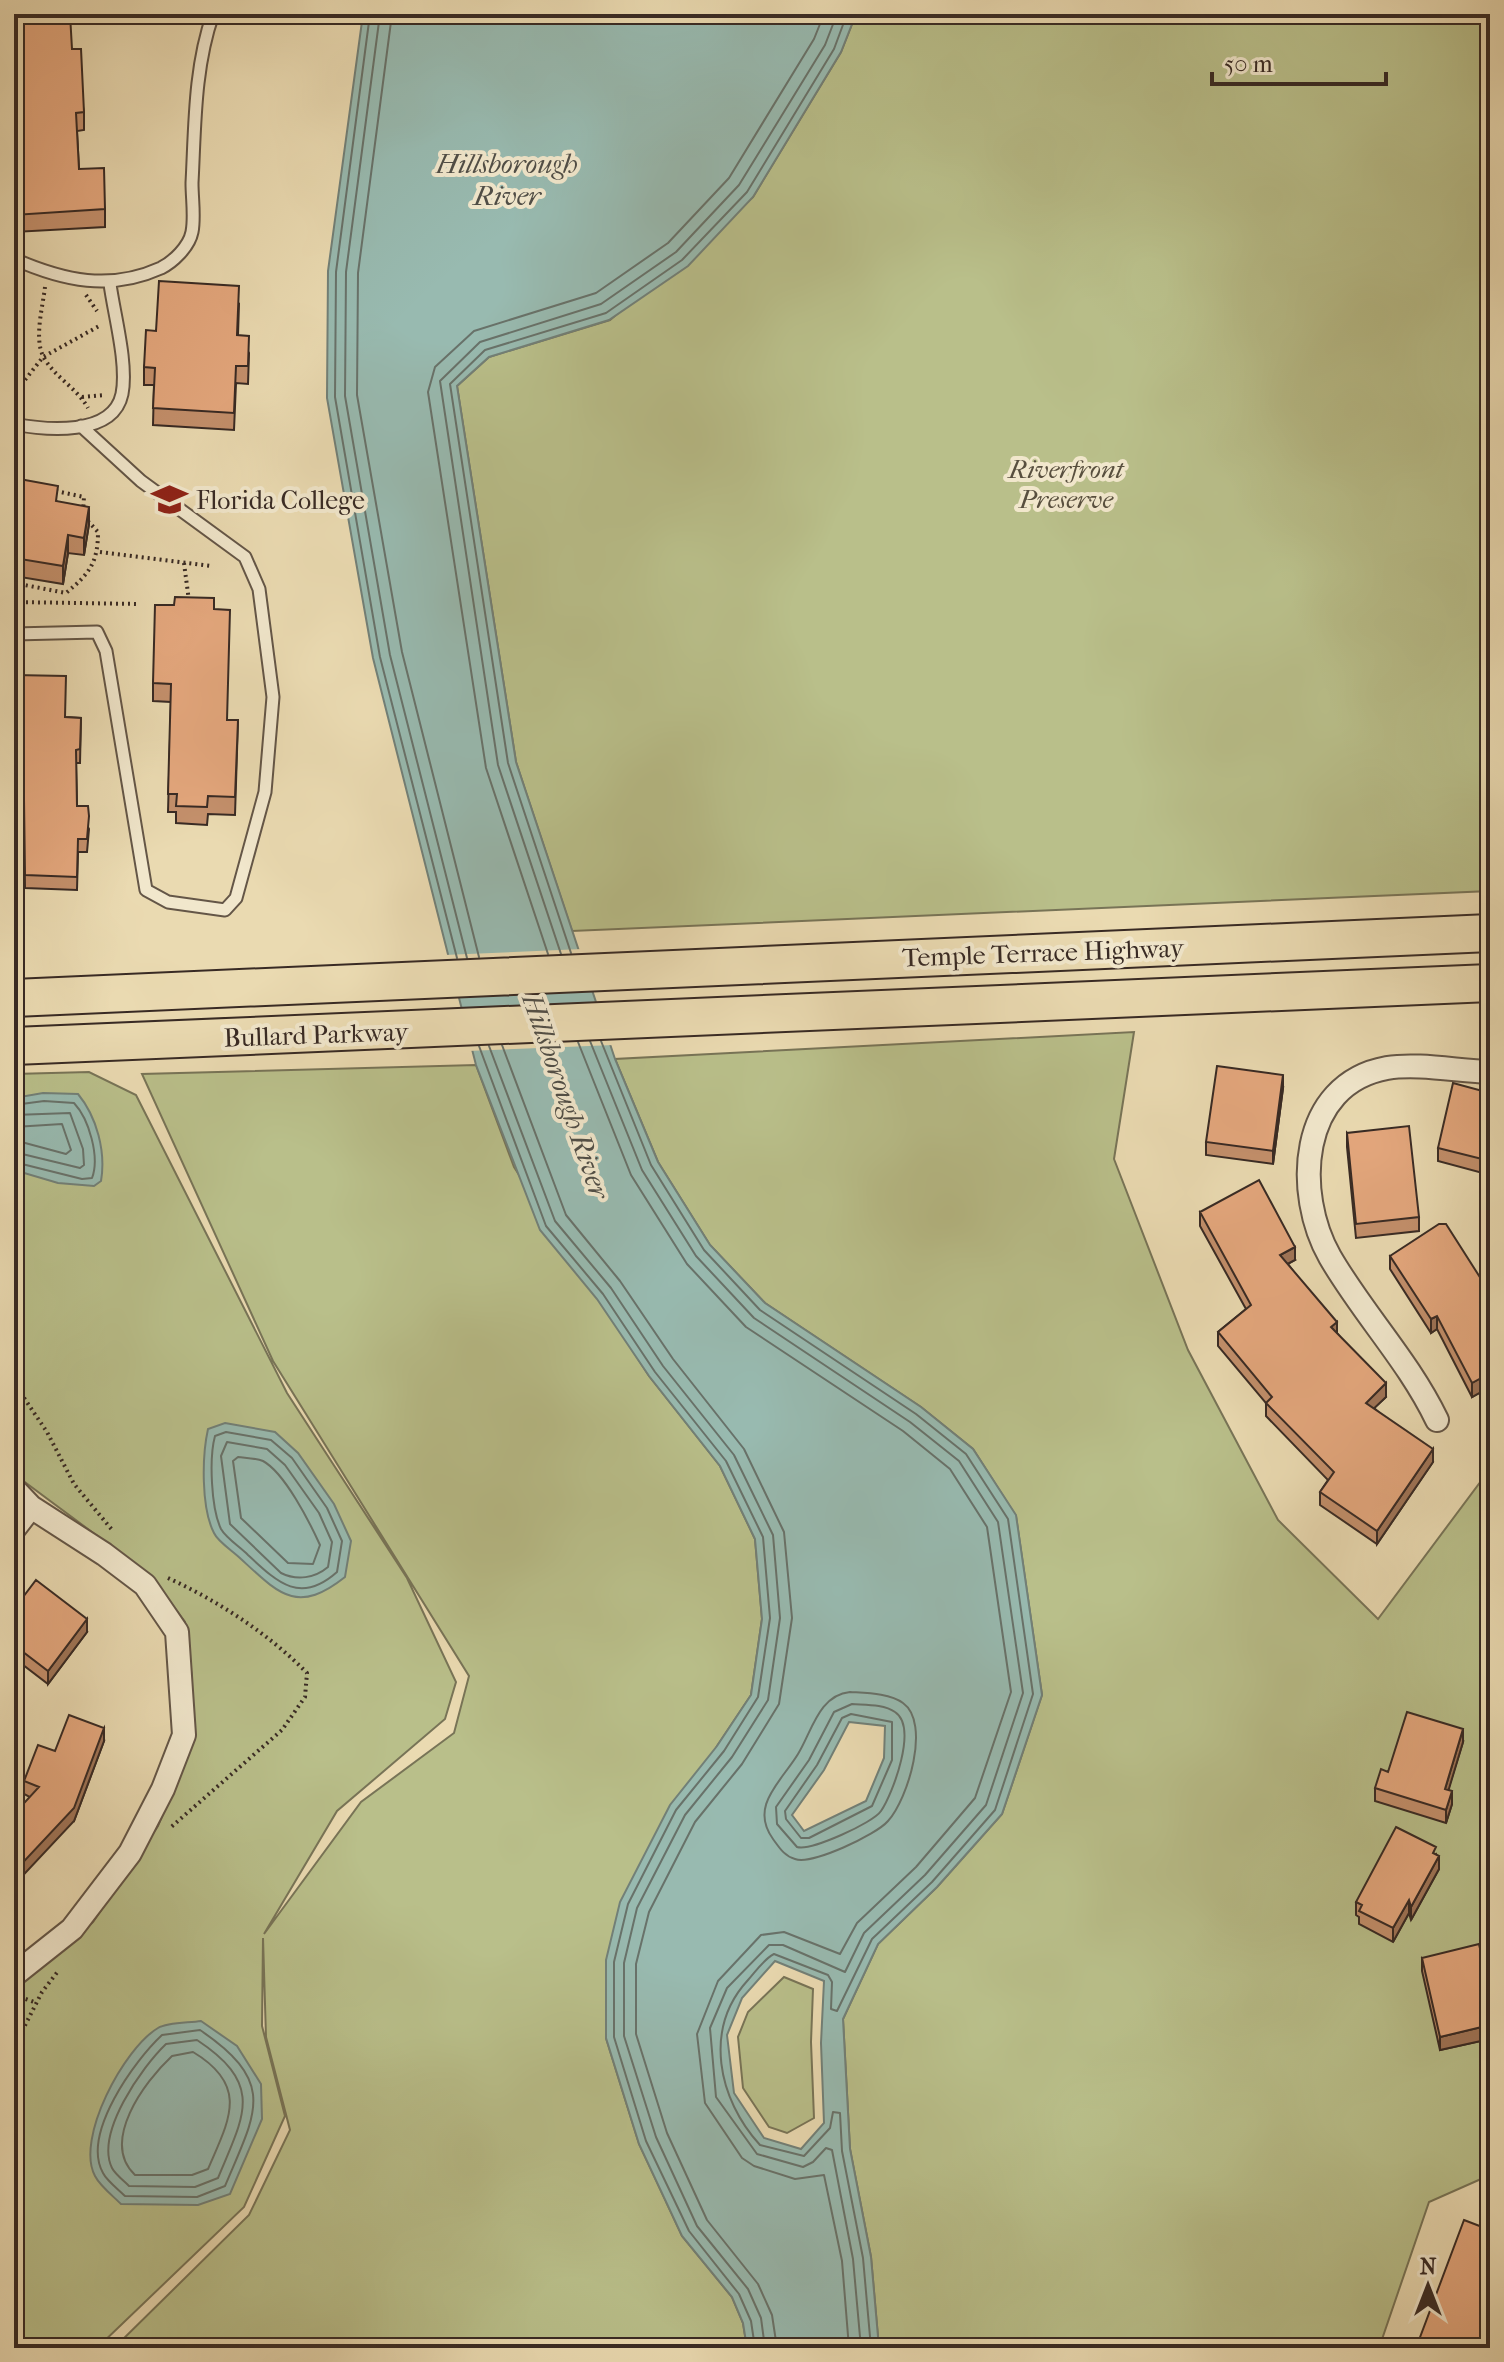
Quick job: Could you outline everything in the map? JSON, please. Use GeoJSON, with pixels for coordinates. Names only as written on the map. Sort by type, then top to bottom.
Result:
{"type":"FeatureCollection","features":[{"type":"Feature","properties":{"kind":"main road","name":"Temple Terrace Highway"},"geometry":{"type":"LineString","coordinates":[[595,971],[1490,933]]}},
{"type":"Feature","properties":{"kind":"main road","name":"Bullard Parkway"},"geometry":{"type":"LineString","coordinates":[[14,998],[595,971]]}},
{"type":"Feature","properties":{"kind":"main road","name":"Temple Terrace Highway"},"geometry":{"type":"LineString","coordinates":[[617,1022],[1490,983]]}},
{"type":"Feature","properties":{"kind":"main road","name":"Bullard Parkway"},"geometry":{"type":"LineString","coordinates":[[14,1046],[617,1022]]}},
{"type":"Feature","properties":{"kind":"street"},"geometry":{"type":"LineString","coordinates":[[1437,1420],[1417,1379],[1329,1256],[1310,1189],[1309,1143],[1324,1110],[1357,1079],[1388,1068],[1490,1072]]}},
{"type":"Feature","properties":{"kind":"street"},"geometry":{"type":"LineString","coordinates":[[14,1489],[31,1507],[104,1554],[145,1585],[177,1632],[184,1735],[163,1789],[130,1853],[72,1929],[14,1975]]}},
{"type":"Feature","properties":{"kind":"street"},"geometry":{"type":"LineString","coordinates":[[14,1529],[31,1507]]}},
{"type":"Feature","properties":{"kind":"lane"},"geometry":{"type":"LineString","coordinates":[[14,259],[68,277],[110,284],[141,277],[173,262],[192,234],[196,109],[205,37],[213,14]]}},
{"type":"Feature","properties":{"kind":"lane"},"geometry":{"type":"LineString","coordinates":[[14,424],[49,431],[81,426],[115,408],[122,395],[123,378],[110,284]]}},
{"type":"Feature","properties":{"kind":"lane"},"geometry":{"type":"LineString","coordinates":[[14,634],[97,632],[106,651],[146,890],[168,902],[225,910],[236,898],[265,792],[273,697],[259,589],[245,557],[141,481],[81,426]]}},
{"type":"Feature","properties":{"kind":"path"},"geometry":{"type":"LineString","coordinates":[[46,284],[40,343],[43,357],[82,397],[91,414]]}},
{"type":"Feature","properties":{"kind":"path"},"geometry":{"type":"LineString","coordinates":[[14,394],[43,357],[101,325]]}},
{"type":"Feature","properties":{"kind":"path"},"geometry":{"type":"LineString","coordinates":[[82,397],[112,395]]}},
{"type":"Feature","properties":{"kind":"path"},"geometry":{"type":"LineString","coordinates":[[42,488],[84,497],[83,515],[98,532],[98,552],[93,569],[66,593],[66,603]]}},
{"type":"Feature","properties":{"kind":"path"},"geometry":{"type":"LineString","coordinates":[[98,552],[212,566]]}},
{"type":"Feature","properties":{"kind":"path"},"geometry":{"type":"LineString","coordinates":[[184,563],[189,607]]}},
{"type":"Feature","properties":{"kind":"path"},"geometry":{"type":"LineString","coordinates":[[14,583],[66,593]]}},
{"type":"Feature","properties":{"kind":"path"},"geometry":{"type":"LineString","coordinates":[[14,602],[139,604]]}},
{"type":"Feature","properties":{"kind":"path"},"geometry":{"type":"LineString","coordinates":[[14,1383],[47,1432],[74,1484],[122,1539]]}},
{"type":"Feature","properties":{"kind":"path"},"geometry":{"type":"LineString","coordinates":[[165,1576],[197,1591],[273,1642],[307,1673],[305,1697],[282,1730],[168,1831]]}},
{"type":"Feature","properties":{"kind":"path"},"geometry":{"type":"LineString","coordinates":[[14,2047],[37,2003],[61,1967]]}},
{"type":"Feature","properties":{"kind":"path"},"geometry":{"type":"LineString","coordinates":[[14,1994],[37,2003]]}},
{"type":"Feature","properties":{"kind":"green space","name":"Riverfront Preserve"},"geometry":{"type":"Polygon","coordinates":[[[856,14],[1490,14],[1490,891],[572,931],[516,762],[457,386],[489,357],[610,320],[753,197],[841,52],[856,14]]]}},
{"type":"Feature","properties":{"kind":"green space"},"geometry":{"type":"Polygon","coordinates":[[[1134,1032],[1114,1159],[1188,1350],[1278,1520],[1378,1619],[1490,1469],[1490,2175],[1429,2202],[1379,2348],[879,2348],[871,2257],[850,2149],[843,2019],[878,1944],[937,1887],[1002,1814],[1042,1695],[1016,1516],[973,1449],[921,1407],[765,1303],[710,1245],[658,1162],[615,1059],[1134,1032]]]}},
{"type":"Feature","properties":{"kind":"green space"},"geometry":{"type":"Polygon","coordinates":[[[476,1065],[514,1167],[649,1376],[720,1466],[755,1539],[762,1619],[751,1695],[717,1746],[606,1961],[606,2038],[639,2144],[682,2236],[732,2297],[743,2323],[747,2348],[114,2348],[249,2215],[290,2130],[266,2037],[263,1938],[262,2026],[285,2116],[244,2207],[97,2348],[14,2348],[14,1989],[93,1922],[158,1826],[187,1755],[192,1678],[185,1622],[151,1576],[14,1474],[14,1074],[89,1072],[136,1095],[287,1393],[407,1578],[456,1682],[445,1719],[337,1811],[264,1934],[361,1802],[454,1733],[469,1676],[273,1361],[142,1074],[476,1065]]]}},
{"type":"Feature","properties":{"kind":"green space"},"geometry":{"type":"Polygon","coordinates":[[[784,1977],[813,1989],[811,2042],[814,2118],[787,2133],[769,2127],[743,2088],[738,2037],[748,2012],[784,1977]]]}},
{"type":"Feature","properties":{"kind":"water","name":"Hillsborough River"},"geometry":{"type":"Polygon","coordinates":[[[363,14],[856,14],[841,52],[753,197],[688,266],[609,320],[489,357],[457,386],[516,762],[615,1059],[658,1162],[710,1245],[765,1303],[921,1407],[973,1449],[1016,1515],[1042,1695],[1002,1814],[937,1887],[878,1944],[843,2019],[850,2149],[871,2257],[879,2348],[747,2348],[743,2323],[732,2297],[682,2236],[639,2144],[606,2038],[606,1960],[620,1902],[670,1805],[717,1746],[751,1695],[762,1619],[755,1539],[720,1466],[649,1376],[597,1299],[540,1230],[476,1065],[373,658],[327,398],[328,271],[363,14]],[[849,1722],[824,1770],[792,1815],[804,1831],[866,1801],[884,1758],[885,1726],[849,1722]],[[775,1961],[742,1998],[727,2035],[734,2093],[764,2138],[801,2149],[824,2123],[821,2043],[824,1981],[775,1961]]]}},
{"type":"Feature","properties":{"kind":"water"},"geometry":{"type":"Polygon","coordinates":[[[43,1093],[78,1094],[85,1103],[98,1135],[102,1158],[101,1181],[94,1186],[58,1183],[14,1170],[14,1098],[43,1093]]]}},
{"type":"Feature","properties":{"kind":"water"},"geometry":{"type":"Polygon","coordinates":[[[225,1423],[275,1432],[298,1453],[334,1504],[351,1541],[345,1577],[328,1589],[301,1597],[278,1590],[216,1536],[205,1496],[205,1453],[208,1429],[225,1423]]]}},
{"type":"Feature","properties":{"kind":"water"},"geometry":{"type":"Polygon","coordinates":[[[201,2021],[237,2046],[261,2084],[262,2119],[230,2194],[198,2205],[121,2204],[97,2180],[91,2160],[97,2118],[106,2096],[131,2054],[158,2028],[201,2021]]]}},
{"type":"Feature","properties":{"kind":"pier"},"geometry":{"type":"Polygon","coordinates":[[[582,949],[596,989],[454,995],[444,955],[582,949]]]}},
{"type":"Feature","properties":{"kind":"pier"},"geometry":{"type":"Polygon","coordinates":[[[601,1005],[614,1045],[468,1051],[458,1011],[601,1005]]]}},
{"type":"Feature","properties":{"kind":"building"},"geometry":{"type":"Polygon","coordinates":[[[14,14],[70,14],[72,49],[81,49],[84,112],[76,113],[79,169],[104,168],[105,209],[14,215],[14,14]]]}},
{"type":"Feature","properties":{"kind":"building"},"geometry":{"type":"Polygon","coordinates":[[[159,281],[239,286],[237,335],[249,336],[248,366],[236,366],[234,413],[153,408],[155,368],[144,367],[146,330],[156,331],[159,281]]]}},
{"type":"Feature","properties":{"kind":"building"},"geometry":{"type":"Polygon","coordinates":[[[14,478],[58,486],[56,501],[89,507],[84,538],[68,535],[63,566],[14,558],[14,478]]]}},
{"type":"Feature","properties":{"kind":"building"},"geometry":{"type":"Polygon","coordinates":[[[175,597],[214,598],[214,609],[230,610],[227,720],[238,720],[235,797],[208,796],[207,807],[176,806],[177,794],[168,794],[171,684],[153,683],[155,605],[174,605],[175,597]]]}},
{"type":"Feature","properties":{"kind":"building"},"geometry":{"type":"Polygon","coordinates":[[[14,675],[66,676],[65,717],[81,718],[80,749],[76,750],[77,806],[88,806],[89,816],[87,839],[78,839],[77,877],[25,875],[24,800],[14,800],[14,675]]]}},
{"type":"Feature","properties":{"kind":"building"},"geometry":{"type":"Polygon","coordinates":[[[1217,1066],[1283,1075],[1273,1151],[1206,1142],[1217,1066]]]}},
{"type":"Feature","properties":{"kind":"building"},"geometry":{"type":"Polygon","coordinates":[[[1453,1083],[1490,1093],[1490,1161],[1438,1148],[1453,1083]]]}},
{"type":"Feature","properties":{"kind":"building"},"geometry":{"type":"Polygon","coordinates":[[[1409,1126],[1419,1217],[1356,1224],[1347,1133],[1409,1126]]]}},
{"type":"Feature","properties":{"kind":"building"},"geometry":{"type":"Polygon","coordinates":[[[1259,1180],[1295,1247],[1280,1255],[1337,1322],[1331,1327],[1386,1383],[1366,1403],[1433,1449],[1377,1531],[1320,1492],[1334,1472],[1266,1403],[1272,1397],[1218,1332],[1251,1305],[1200,1212],[1259,1180]]]}},
{"type":"Feature","properties":{"kind":"building"},"geometry":{"type":"Polygon","coordinates":[[[1439,1224],[1446,1224],[1490,1293],[1490,1373],[1472,1383],[1437,1316],[1431,1319],[1390,1256],[1439,1224]]]}},
{"type":"Feature","properties":{"kind":"building"},"geometry":{"type":"Polygon","coordinates":[[[36,1580],[87,1619],[48,1671],[14,1645],[14,1609],[36,1580]]]}},
{"type":"Feature","properties":{"kind":"building"},"geometry":{"type":"Polygon","coordinates":[[[1407,1712],[1463,1729],[1445,1789],[1452,1791],[1446,1810],[1375,1788],[1381,1769],[1388,1772],[1407,1712]]]}},
{"type":"Feature","properties":{"kind":"building"},"geometry":{"type":"Polygon","coordinates":[[[69,1715],[104,1728],[74,1808],[14,1872],[14,1814],[39,1787],[24,1781],[38,1745],[55,1751],[69,1715]]]}},
{"type":"Feature","properties":{"kind":"building"},"geometry":{"type":"Polygon","coordinates":[[[1396,1827],[1436,1847],[1433,1853],[1439,1856],[1411,1907],[1409,1900],[1393,1928],[1359,1911],[1362,1905],[1356,1902],[1396,1827]]]}},
{"type":"Feature","properties":{"kind":"building"},"geometry":{"type":"Polygon","coordinates":[[[1479,1944],[1490,1994],[1490,2025],[1440,2037],[1422,1958],[1479,1944]]]}},
{"type":"Feature","properties":{"kind":"building"},"geometry":{"type":"Polygon","coordinates":[[[1464,2220],[1490,2230],[1490,2348],[1416,2348],[1464,2220]]]}},
{"type":"Feature","properties":{"kind":"place","name":"Florida College"},"geometry":{"type":"Point","coordinates":[170,500]}}]}
